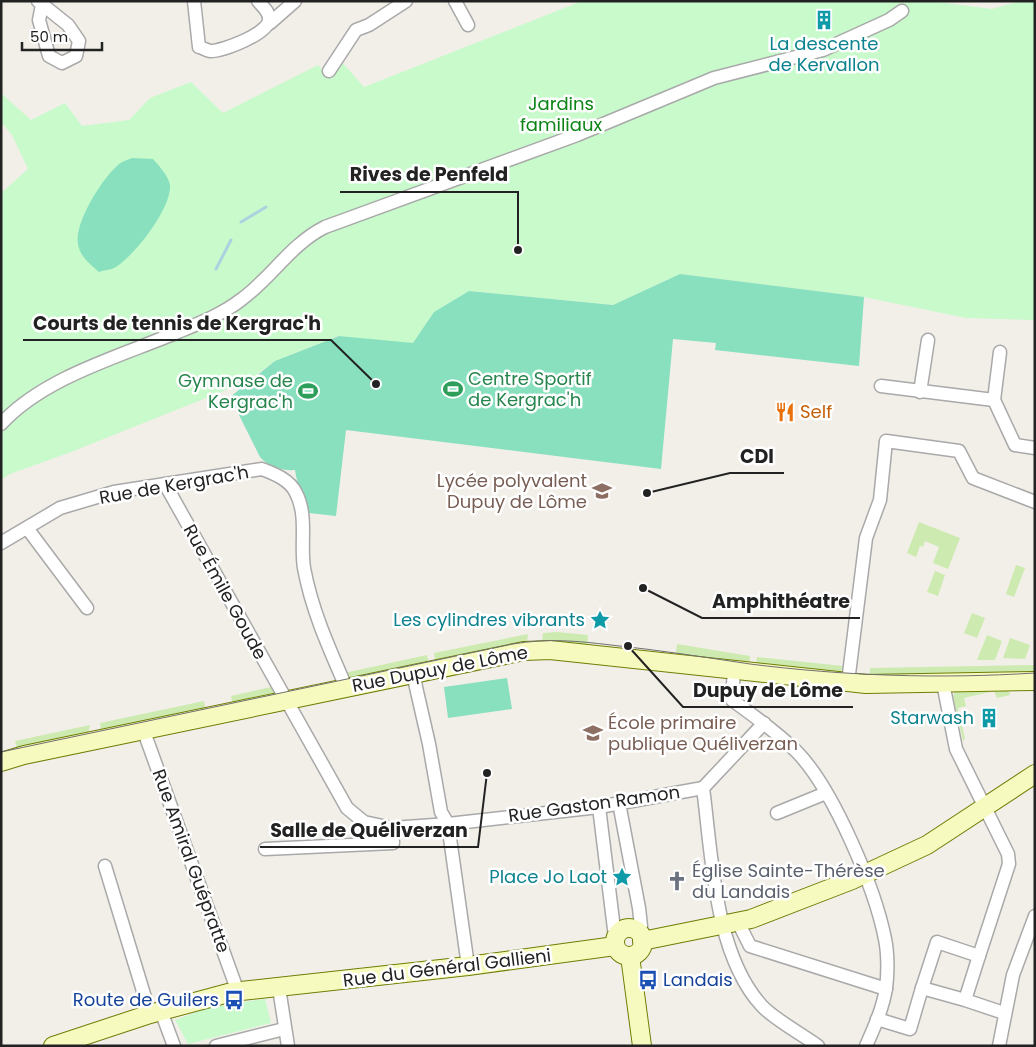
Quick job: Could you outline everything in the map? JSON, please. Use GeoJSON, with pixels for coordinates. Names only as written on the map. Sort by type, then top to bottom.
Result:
{"type":"FeatureCollection","features":[{"type":"Feature","properties":{"kind":"main road","name":"Rue Dupuy de Lôme"},"geometry":{"type":"LineString","coordinates":[[1,762],[24,755],[143,729],[524,651],[550,650],[848,682],[943,683],[1035,681]]}},
{"type":"Feature","properties":{"kind":"main road","name":"Rue du Général Gallieni"},"geometry":{"type":"LineString","coordinates":[[53,1046],[204,998],[238,992],[468,966],[616,940],[625,929],[640,936],[731,924],[866,874],[927,844],[1035,774]]}},
{"type":"Feature","properties":{"kind":"main road"},"geometry":{"type":"LineString","coordinates":[[616,940],[621,954],[630,956],[640,951],[640,936]]}},
{"type":"Feature","properties":{"kind":"main road"},"geometry":{"type":"LineString","coordinates":[[630,956],[642,1046]]}},
{"type":"Feature","properties":{"kind":"street"},"geometry":{"type":"LineString","coordinates":[[194,1],[199,47],[208,51],[221,49],[264,32],[270,23],[295,1]]}},
{"type":"Feature","properties":{"kind":"street"},"geometry":{"type":"LineString","coordinates":[[258,1],[269,14],[270,23]]}},
{"type":"Feature","properties":{"kind":"street"},"geometry":{"type":"LineString","coordinates":[[330,71],[356,30],[369,25],[406,1]]}},
{"type":"Feature","properties":{"kind":"street"},"geometry":{"type":"LineString","coordinates":[[455,1],[468,25]]}},
{"type":"Feature","properties":{"kind":"street"},"geometry":{"type":"LineString","coordinates":[[1,424],[11,413],[62,380],[208,320],[235,304],[306,237],[325,228],[577,136],[714,78],[822,50],[889,20],[902,11]]}},
{"type":"Feature","properties":{"kind":"street"},"geometry":{"type":"LineString","coordinates":[[920,392],[928,340]]}},
{"type":"Feature","properties":{"kind":"street"},"geometry":{"type":"LineString","coordinates":[[1000,352],[994,400],[1015,445],[1035,448]]}},
{"type":"Feature","properties":{"kind":"street"},"geometry":{"type":"LineString","coordinates":[[881,386],[994,400]]}},
{"type":"Feature","properties":{"kind":"street"},"geometry":{"type":"LineString","coordinates":[[848,682],[866,538],[880,500],[886,441],[959,451],[973,478],[1035,502]]}},
{"type":"Feature","properties":{"kind":"street","name":"Rue de Kergrac'h"},"geometry":{"type":"LineString","coordinates":[[1,544],[60,508],[114,492],[262,470],[284,479],[296,492],[303,521],[304,565],[310,599],[329,650],[346,687]]}},
{"type":"Feature","properties":{"kind":"street","name":"Rue Émile Goude"},"geometry":{"type":"LineString","coordinates":[[165,484],[285,700]]}},
{"type":"Feature","properties":{"kind":"street"},"geometry":{"type":"LineString","coordinates":[[27,528],[87,608]]}},
{"type":"Feature","properties":{"kind":"street"},"geometry":{"type":"LineString","coordinates":[[734,670],[732,700],[764,723],[798,753],[826,793],[866,874],[886,940],[886,988],[878,1019],[866,1046]]}},
{"type":"Feature","properties":{"kind":"street"},"geometry":{"type":"LineString","coordinates":[[413,674],[429,744],[440,812],[448,824],[468,966]]}},
{"type":"Feature","properties":{"kind":"street"},"geometry":{"type":"LineString","coordinates":[[943,683],[956,748],[1008,854],[1009,864],[965,1000]]}},
{"type":"Feature","properties":{"kind":"street","name":"Rue Gaston Ramon"},"geometry":{"type":"LineString","coordinates":[[285,700],[347,808],[364,822],[392,828],[448,824],[599,807],[703,788],[764,723]]}},
{"type":"Feature","properties":{"kind":"street","name":"Rue Amiral Guépratte"},"geometry":{"type":"LineString","coordinates":[[143,729],[238,992]]}},
{"type":"Feature","properties":{"kind":"street"},"geometry":{"type":"LineString","coordinates":[[703,788],[731,924],[736,967],[762,1007],[818,1046]]}},
{"type":"Feature","properties":{"kind":"street"},"geometry":{"type":"LineString","coordinates":[[777,813],[826,793]]}},
{"type":"Feature","properties":{"kind":"street"},"geometry":{"type":"LineString","coordinates":[[619,803],[639,908],[640,936]]}},
{"type":"Feature","properties":{"kind":"street"},"geometry":{"type":"LineString","coordinates":[[599,807],[616,940]]}},
{"type":"Feature","properties":{"kind":"street"},"geometry":{"type":"LineString","coordinates":[[265,849],[393,843],[392,828]]}},
{"type":"Feature","properties":{"kind":"street"},"geometry":{"type":"LineString","coordinates":[[105,866],[156,1012],[174,1046]]}},
{"type":"Feature","properties":{"kind":"street"},"geometry":{"type":"LineString","coordinates":[[999,1046],[1012,975],[1031,936],[1035,916]]}},
{"type":"Feature","properties":{"kind":"street"},"geometry":{"type":"LineString","coordinates":[[731,924],[750,946],[886,988]]}},
{"type":"Feature","properties":{"kind":"street"},"geometry":{"type":"LineString","coordinates":[[878,1019],[910,1029],[937,942],[979,956]]}},
{"type":"Feature","properties":{"kind":"street"},"geometry":{"type":"LineString","coordinates":[[279,988],[288,1046]]}},
{"type":"Feature","properties":{"kind":"street"},"geometry":{"type":"LineString","coordinates":[[922,988],[1004,1013]]}},
{"type":"Feature","properties":{"kind":"street"},"geometry":{"type":"LineString","coordinates":[[216,1046],[284,1029]]}},
{"type":"Feature","properties":{"kind":"green space","name":"Jardins familiaux"},"geometry":{"type":"Polygon","coordinates":[[[582,1],[931,1],[992,9],[1020,1],[1035,1],[1035,320],[966,318],[864,297],[680,274],[613,305],[469,291],[434,312],[413,344],[338,336],[275,361],[246,382],[71,452],[10,474],[1,480],[1,193],[28,169],[12,135],[1,122],[1,93],[31,120],[65,103],[82,126],[129,120],[150,98],[191,82],[223,113],[318,65],[325,73],[342,62],[364,87],[582,1]]]}},
{"type":"Feature","properties":{"kind":"green space"},"geometry":{"type":"Polygon","coordinates":[[[132,158],[153,159],[167,178],[170,185],[169,195],[158,219],[131,254],[114,268],[99,272],[86,260],[79,249],[78,235],[80,225],[90,202],[104,180],[119,164],[132,158]]]}},
{"type":"Feature","properties":{"kind":"green space","name":"Centre Sportif de Kergrac'h"},"geometry":{"type":"Polygon","coordinates":[[[680,274],[864,297],[859,366],[715,350],[716,343],[673,339],[661,469],[346,430],[336,516],[309,513],[295,470],[276,468],[260,457],[230,397],[275,361],[339,336],[413,343],[434,312],[469,291],[613,305],[680,274]]]}},
{"type":"Feature","properties":{"kind":"green space"},"geometry":{"type":"Polygon","coordinates":[[[919,522],[960,538],[948,569],[933,563],[939,547],[925,541],[923,547],[920,546],[916,557],[907,553],[919,522]]]}},
{"type":"Feature","properties":{"kind":"green space"},"geometry":{"type":"Polygon","coordinates":[[[1016,565],[1025,568],[1014,597],[1006,594],[1016,565]]]}},
{"type":"Feature","properties":{"kind":"green space"},"geometry":{"type":"Polygon","coordinates":[[[935,571],[945,575],[938,596],[927,592],[935,571]]]}},
{"type":"Feature","properties":{"kind":"green space"},"geometry":{"type":"Polygon","coordinates":[[[972,613],[985,618],[977,638],[964,633],[972,613]]]}},
{"type":"Feature","properties":{"kind":"green space"},"geometry":{"type":"Polygon","coordinates":[[[557,632],[588,635],[587,651],[542,642],[543,633],[557,632]]]}},
{"type":"Feature","properties":{"kind":"green space"},"geometry":{"type":"Polygon","coordinates":[[[528,634],[527,643],[436,666],[434,653],[528,634]]]}},
{"type":"Feature","properties":{"kind":"green space"},"geometry":{"type":"Polygon","coordinates":[[[987,635],[1002,641],[995,660],[977,660],[987,635]]]}},
{"type":"Feature","properties":{"kind":"green space"},"geometry":{"type":"Polygon","coordinates":[[[1010,638],[1030,645],[1025,659],[1003,658],[1010,638]]]}},
{"type":"Feature","properties":{"kind":"green space"},"geometry":{"type":"Polygon","coordinates":[[[677,644],[750,656],[749,669],[675,660],[677,644]]]}},
{"type":"Feature","properties":{"kind":"green space"},"geometry":{"type":"Polygon","coordinates":[[[427,655],[430,667],[349,681],[344,673],[427,655]]]}},
{"type":"Feature","properties":{"kind":"green space"},"geometry":{"type":"Polygon","coordinates":[[[757,657],[843,666],[840,674],[755,669],[757,657]]]}},
{"type":"Feature","properties":{"kind":"green space"},"geometry":{"type":"Polygon","coordinates":[[[1035,665],[1035,678],[869,681],[870,668],[1035,665]]]}},
{"type":"Feature","properties":{"kind":"green space"},"geometry":{"type":"Polygon","coordinates":[[[507,678],[512,709],[448,718],[444,687],[507,678]]]}},
{"type":"Feature","properties":{"kind":"green space"},"geometry":{"type":"Polygon","coordinates":[[[271,687],[274,690],[272,696],[233,706],[231,696],[271,687]]]}},
{"type":"Feature","properties":{"kind":"green space"},"geometry":{"type":"Polygon","coordinates":[[[1008,689],[1010,695],[997,698],[994,691],[964,698],[966,706],[958,708],[965,739],[963,741],[953,696],[956,690],[1008,689]]]}},
{"type":"Feature","properties":{"kind":"green space"},"geometry":{"type":"Polygon","coordinates":[[[204,701],[206,712],[101,730],[100,723],[204,701]]]}},
{"type":"Feature","properties":{"kind":"green space"},"geometry":{"type":"Polygon","coordinates":[[[90,725],[88,733],[17,748],[15,741],[90,725]]]}},
{"type":"Feature","properties":{"kind":"green space"},"geometry":{"type":"Polygon","coordinates":[[[265,999],[271,1023],[188,1044],[175,1020],[211,1007],[265,999]]]}},
{"type":"Feature","properties":{"kind":"waterway"},"geometry":{"type":"LineString","coordinates":[[241,222],[266,207]]}},
{"type":"Feature","properties":{"kind":"waterway"},"geometry":{"type":"LineString","coordinates":[[216,269],[231,240]]}},
{"type":"Feature","properties":{"kind":"tram line"},"geometry":{"type":"LineString","coordinates":[[1,752],[513,644],[538,641],[587,642],[750,664],[857,674],[964,676],[1035,673]]}},
{"type":"Feature","properties":{"kind":"place","name":"La descente de Kervallon"},"geometry":{"type":"Point","coordinates":[824,20]}},
{"type":"Feature","properties":{"kind":"place","name":"Rives de Penfeld"},"geometry":{"type":"Point","coordinates":[518,250]}},
{"type":"Feature","properties":{"kind":"place","name":"Courts de tennis de Kergrac'h"},"geometry":{"type":"Point","coordinates":[376,384]}},
{"type":"Feature","properties":{"kind":"place","name":"Centre Sportif de Kergrac'h"},"geometry":{"type":"Point","coordinates":[453,389]}},
{"type":"Feature","properties":{"kind":"place","name":"Gymnase de Kergrac'h"},"geometry":{"type":"Point","coordinates":[308,391]}},
{"type":"Feature","properties":{"kind":"place","name":"Self"},"geometry":{"type":"Point","coordinates":[785,412]}},
{"type":"Feature","properties":{"kind":"place","name":"Lycée polyvalent Dupuy de Lôme"},"geometry":{"type":"Point","coordinates":[602,491]}},
{"type":"Feature","properties":{"kind":"place","name":"CDI"},"geometry":{"type":"Point","coordinates":[647,493]}},
{"type":"Feature","properties":{"kind":"place","name":"Amphithéatre"},"geometry":{"type":"Point","coordinates":[643,588]}},
{"type":"Feature","properties":{"kind":"place","name":"Les cylindres vibrants"},"geometry":{"type":"Point","coordinates":[600,620]}},
{"type":"Feature","properties":{"kind":"place","name":"Dupuy de Lôme"},"geometry":{"type":"Point","coordinates":[628,646]}},
{"type":"Feature","properties":{"kind":"place","name":"Starwash"},"geometry":{"type":"Point","coordinates":[989,718]}},
{"type":"Feature","properties":{"kind":"place","name":"École primaire publique Quéliverzan"},"geometry":{"type":"Point","coordinates":[593,733]}},
{"type":"Feature","properties":{"kind":"place","name":"Salle de Quéliverzan"},"geometry":{"type":"Point","coordinates":[487,773]}},
{"type":"Feature","properties":{"kind":"place","name":"Place Jo Laot"},"geometry":{"type":"Point","coordinates":[622,877]}},
{"type":"Feature","properties":{"kind":"place","name":"Église Sainte-Thérèse du Landais"},"geometry":{"type":"Point","coordinates":[677,881]}},
{"type":"Feature","properties":{"kind":"place","name":"Landais"},"geometry":{"type":"Point","coordinates":[648,980]}},
{"type":"Feature","properties":{"kind":"place","name":"Route de Guilers"},"geometry":{"type":"Point","coordinates":[234,1000]}}]}
